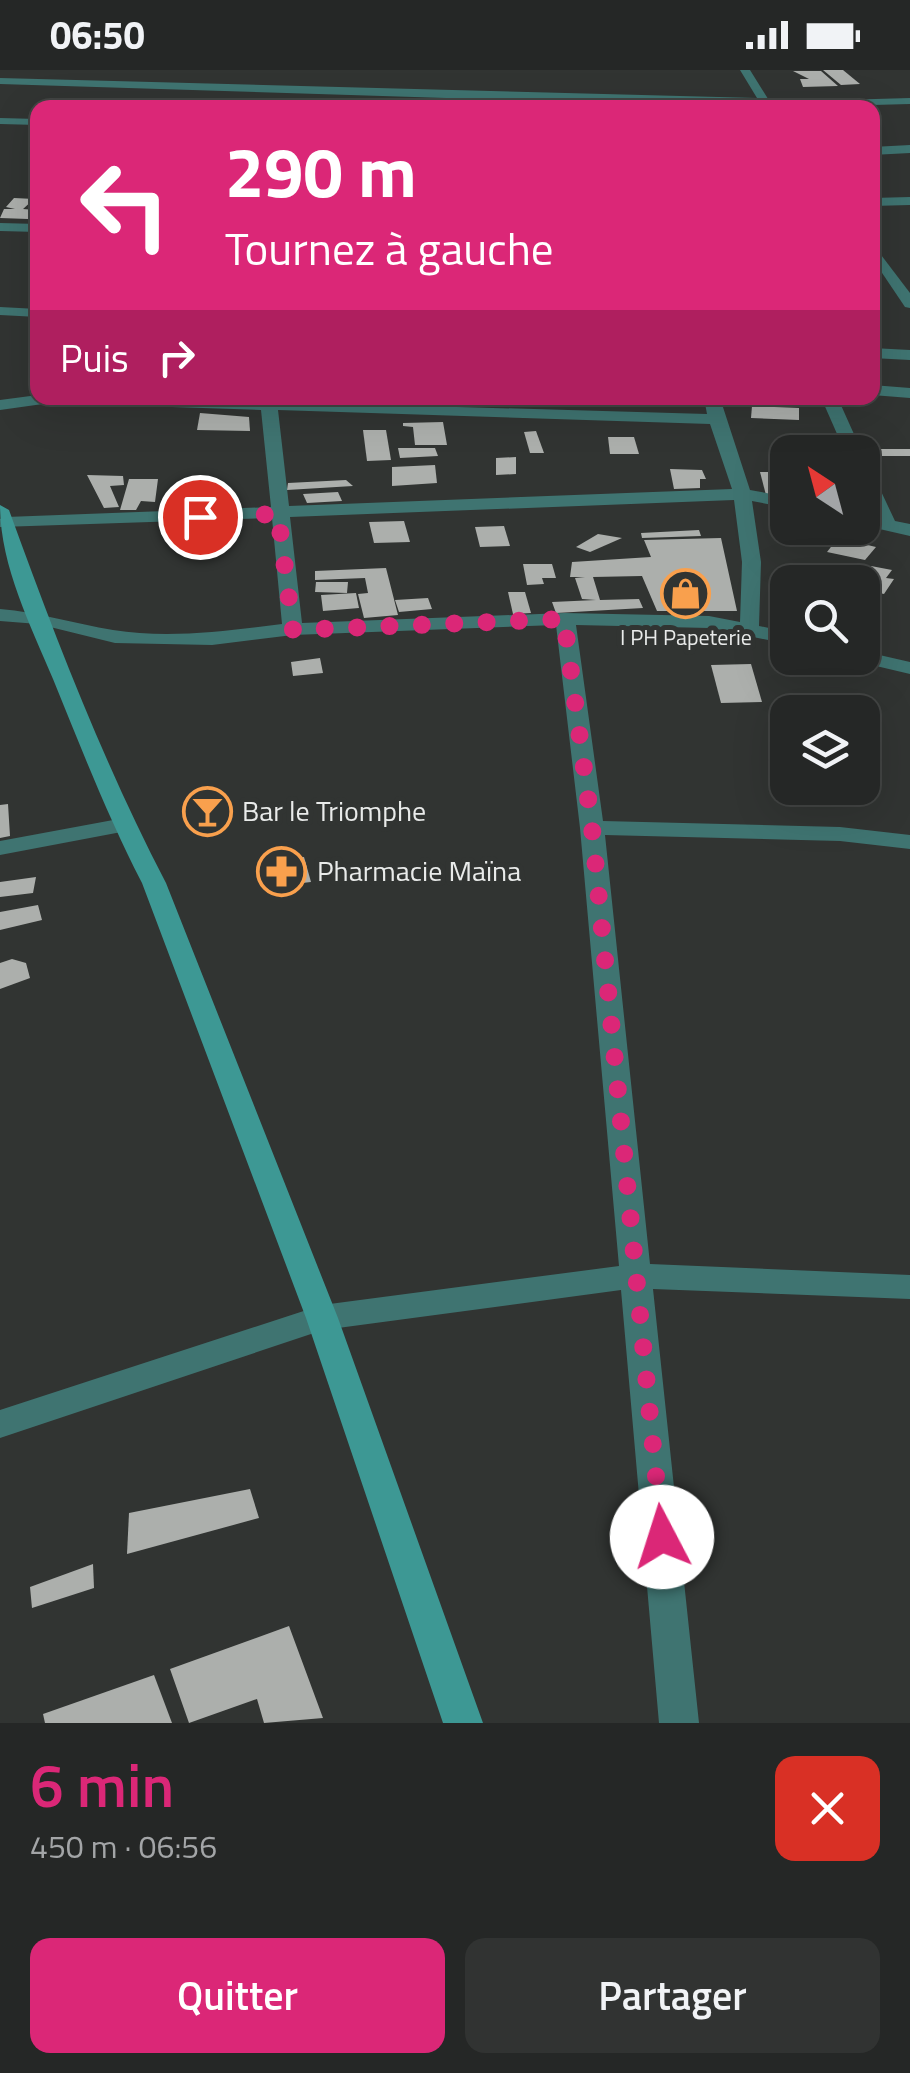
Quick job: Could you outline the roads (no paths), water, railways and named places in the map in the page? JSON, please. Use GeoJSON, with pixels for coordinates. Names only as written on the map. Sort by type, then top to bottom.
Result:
{"type":"FeatureCollection","features":[{"type":"Feature","properties":{"kind":"street"},"geometry":{"type":"LineString","coordinates":[[40,82],[53,70]]}},
{"type":"Feature","properties":{"kind":"street"},"geometry":{"type":"LineString","coordinates":[[174,97],[198,70]]}},
{"type":"Feature","properties":{"kind":"street"},"geometry":{"type":"LineString","coordinates":[[745,70],[763,100]]}},
{"type":"Feature","properties":{"kind":"street"},"geometry":{"type":"LineString","coordinates":[[0,80],[579,100]]}},
{"type":"Feature","properties":{"kind":"street"},"geometry":{"type":"LineString","coordinates":[[313,100],[319,91]]}},
{"type":"Feature","properties":{"kind":"street"},"geometry":{"type":"LineString","coordinates":[[456,100],[458,93]]}},
{"type":"Feature","properties":{"kind":"street"},"geometry":{"type":"LineString","coordinates":[[880,102],[910,101]]}},
{"type":"Feature","properties":{"kind":"street"},"geometry":{"type":"LineString","coordinates":[[3,123],[30,122]]}},
{"type":"Feature","properties":{"kind":"street"},"geometry":{"type":"LineString","coordinates":[[880,151],[910,149]]}},
{"type":"Feature","properties":{"kind":"street"},"geometry":{"type":"LineString","coordinates":[[880,202],[910,201]]}},
{"type":"Feature","properties":{"kind":"street"},"geometry":{"type":"LineString","coordinates":[[0,227],[30,228]]}},
{"type":"Feature","properties":{"kind":"street"},"geometry":{"type":"LineString","coordinates":[[880,264],[910,304]]}},
{"type":"Feature","properties":{"kind":"street"},"geometry":{"type":"LineString","coordinates":[[0,311],[30,313]]}},
{"type":"Feature","properties":{"kind":"street"},"geometry":{"type":"LineString","coordinates":[[880,353],[910,355]]}},
{"type":"Feature","properties":{"kind":"street"},"geometry":{"type":"LineString","coordinates":[[880,391],[910,393]]}},
{"type":"Feature","properties":{"kind":"street"},"geometry":{"type":"LineString","coordinates":[[0,405],[30,401]]}},
{"type":"Feature","properties":{"kind":"street"},"geometry":{"type":"LineString","coordinates":[[269,405],[293,630]]}},
{"type":"Feature","properties":{"kind":"street"},"geometry":{"type":"LineString","coordinates":[[418,405],[715,418]]}},
{"type":"Feature","properties":{"kind":"street"},"geometry":{"type":"LineString","coordinates":[[713,405],[742,494],[754,598],[749,628]]}},
{"type":"Feature","properties":{"kind":"street"},"geometry":{"type":"LineString","coordinates":[[832,405],[846,435]]}},
{"type":"Feature","properties":{"kind":"street"},"geometry":{"type":"LineString","coordinates":[[463,1723],[322,1318],[154,883],[124,825],[38,618],[3,517],[278,514],[742,494],[770,500]]}},
{"type":"Feature","properties":{"kind":"street"},"geometry":{"type":"LineString","coordinates":[[880,508],[888,525]]}},
{"type":"Feature","properties":{"kind":"street"},"geometry":{"type":"LineString","coordinates":[[880,523],[910,530]]}},
{"type":"Feature","properties":{"kind":"street"},"geometry":{"type":"LineString","coordinates":[[0,614],[38,618],[115,636],[212,639],[293,630],[564,619],[686,620],[770,633]]}},
{"type":"Feature","properties":{"kind":"street"},"geometry":{"type":"LineString","coordinates":[[564,619],[592,828],[678,1723]]}},
{"type":"Feature","properties":{"kind":"street"},"geometry":{"type":"LineString","coordinates":[[880,660],[910,668]]}},
{"type":"Feature","properties":{"kind":"street"},"geometry":{"type":"LineString","coordinates":[[0,848],[124,825]]}},
{"type":"Feature","properties":{"kind":"street"},"geometry":{"type":"LineString","coordinates":[[592,828],[840,834],[908,847]]}},
{"type":"Feature","properties":{"kind":"street"},"geometry":{"type":"LineString","coordinates":[[0,1424],[145,1380],[322,1318],[638,1276],[910,1287]]}},
{"type":"Feature","properties":{"kind":"place","name":"I PH Papeterie"},"geometry":{"type":"Point","coordinates":[686,593]}},
{"type":"Feature","properties":{"kind":"place","name":"Bar le Triomphe"},"geometry":{"type":"Point","coordinates":[207,811]}},
{"type":"Feature","properties":{"kind":"place","name":"Pharmacie Maïna"},"geometry":{"type":"Point","coordinates":[282,871]}}]}
